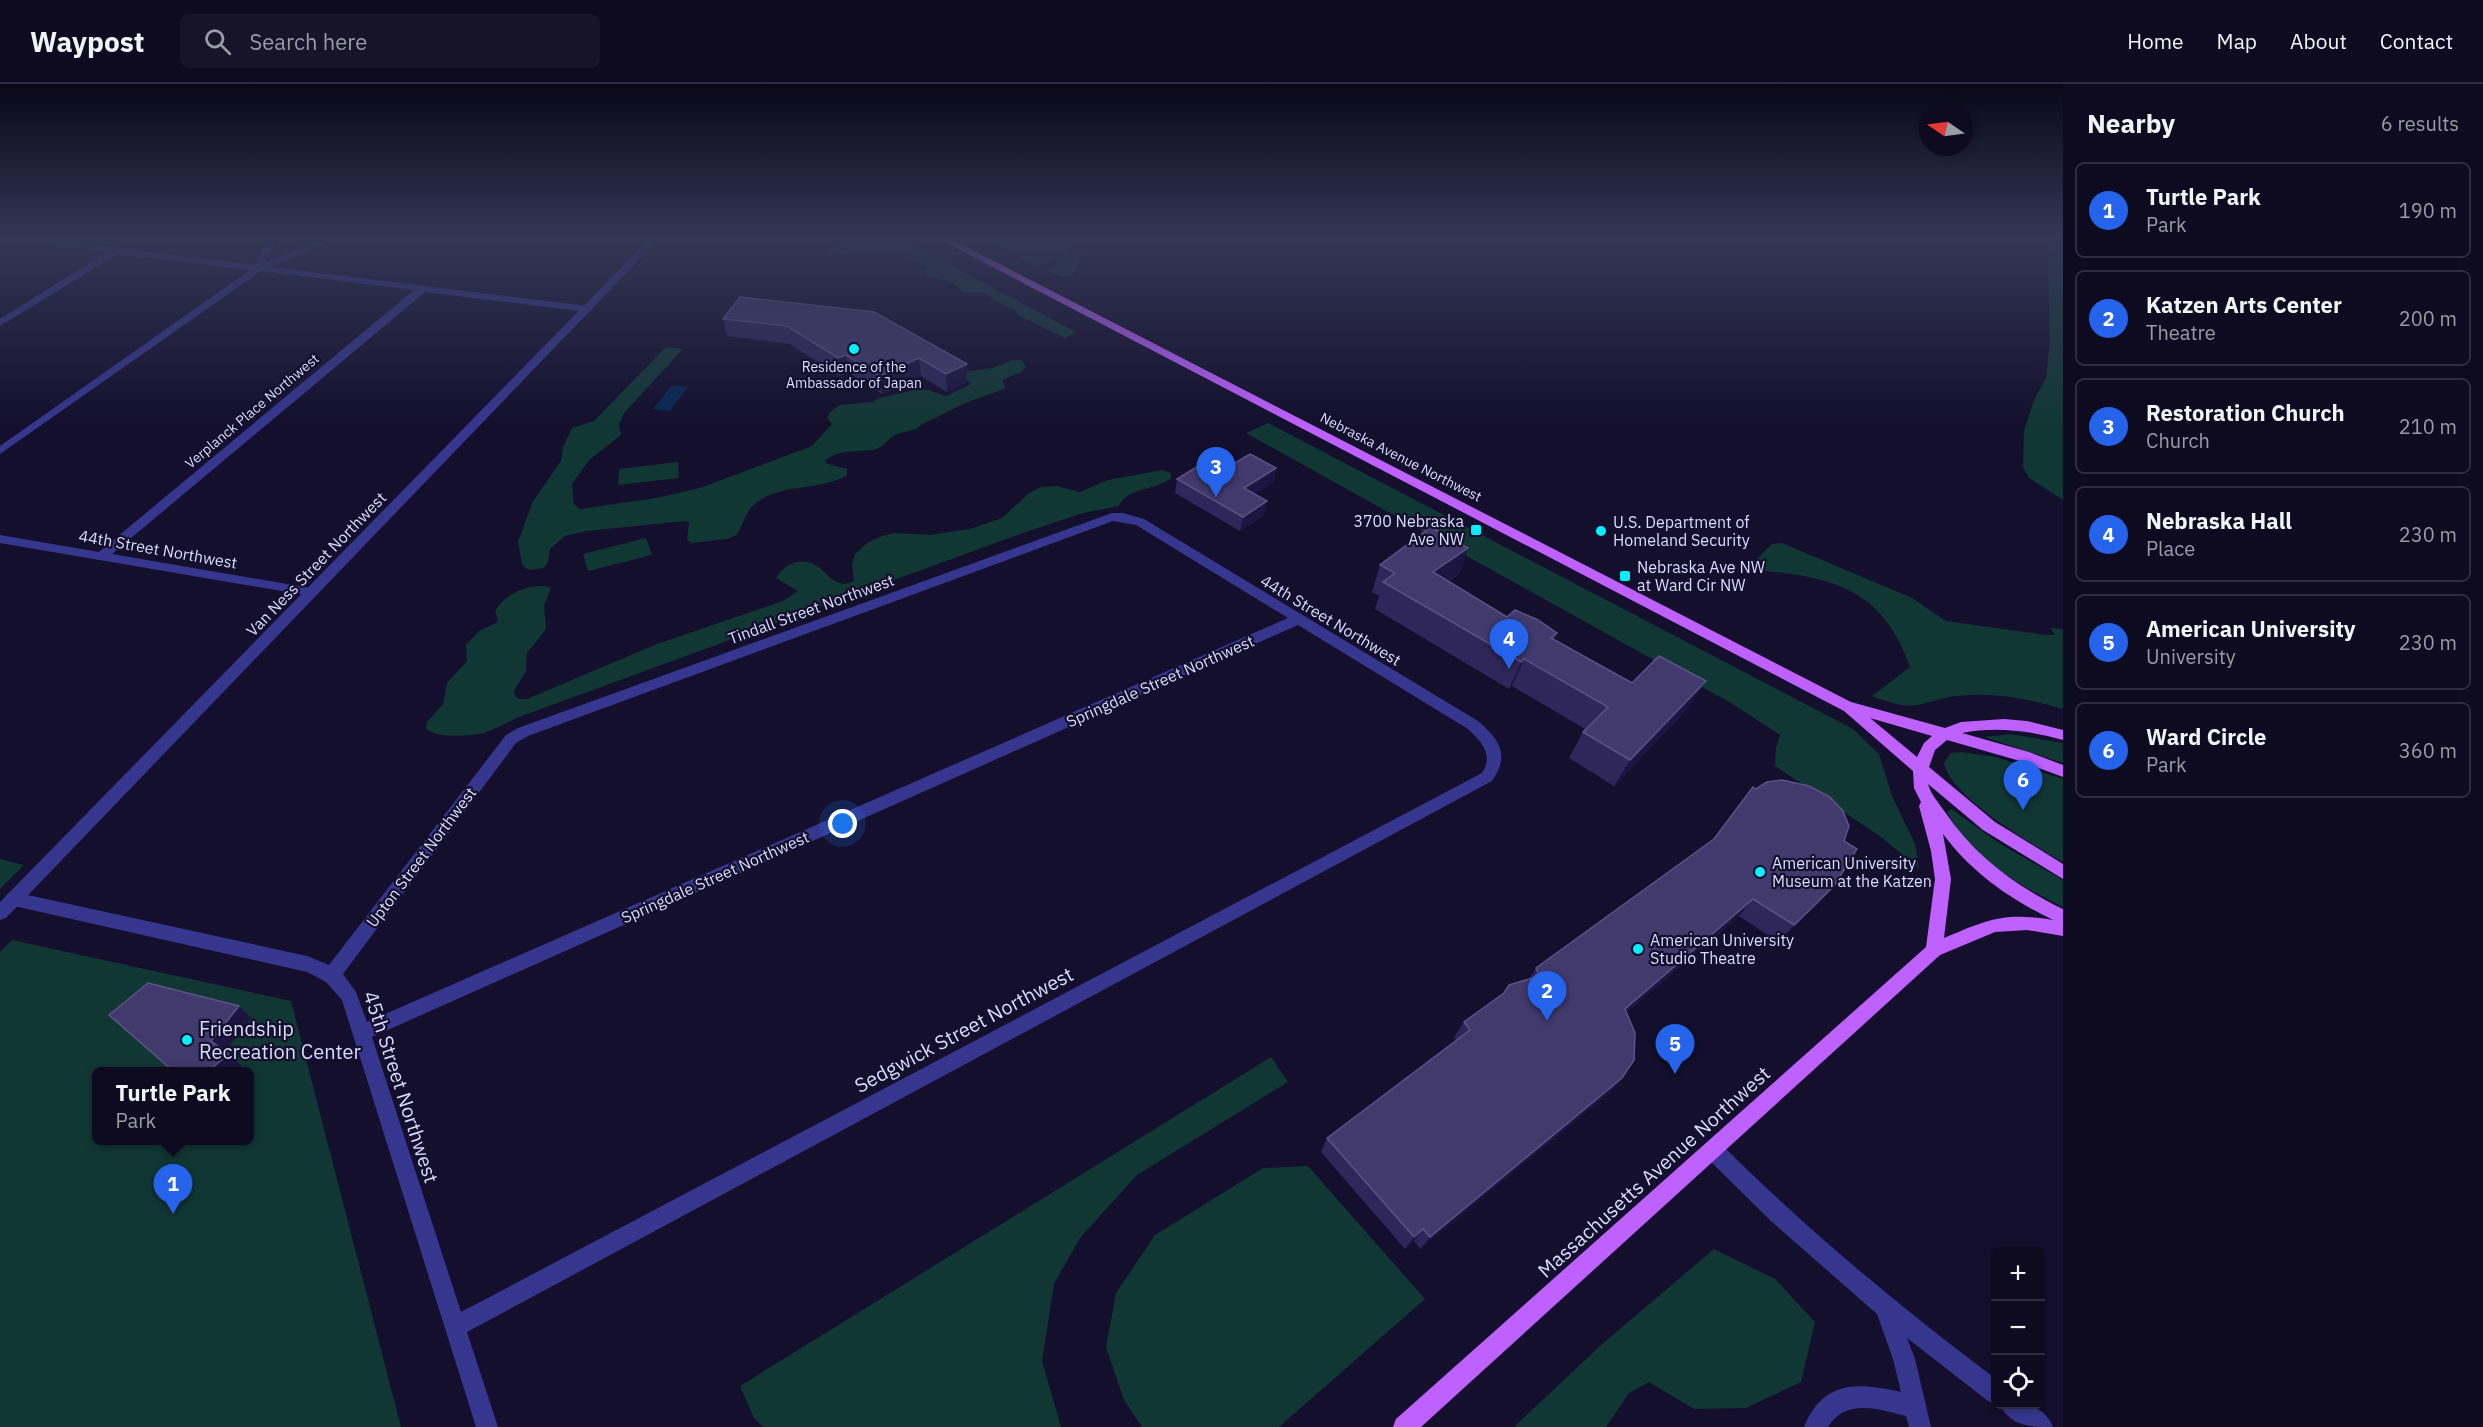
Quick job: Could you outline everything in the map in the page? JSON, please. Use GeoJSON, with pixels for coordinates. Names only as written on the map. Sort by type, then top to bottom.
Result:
{"type":"FeatureCollection","features":[{"type":"Feature","properties":{"kind":"main road","name":"Nebraska Avenue Northwest"},"geometry":{"type":"LineString","coordinates":[[1062,301],[1845,705],[2024,756],[2063,771]]}},
{"type":"Feature","properties":{"kind":"main road","name":"Nebraska Avenue Northwest"},"geometry":{"type":"LineString","coordinates":[[1845,705],[1989,826],[2063,872]]}},
{"type":"Feature","properties":{"kind":"main road"},"geometry":{"type":"LineString","coordinates":[[1934,950],[1942,899],[1943,874],[1939,849],[1922,790],[1921,767],[1929,746],[1962,728],[1984,724],[2018,724],[2063,733]]}},
{"type":"Feature","properties":{"kind":"main road"},"geometry":{"type":"LineString","coordinates":[[1922,790],[1954,838],[1979,866],[2014,891],[2063,917]]}},
{"type":"Feature","properties":{"kind":"main road","name":"Massachusetts Avenue Northwest"},"geometry":{"type":"LineString","coordinates":[[1404,1427],[1934,950],[1995,925],[2027,923],[2063,929]]}},
{"type":"Feature","properties":{"kind":"street"},"geometry":{"type":"LineString","coordinates":[[0,323],[36,301]]}},
{"type":"Feature","properties":{"kind":"street"},"geometry":{"type":"LineString","coordinates":[[0,451],[213,301]]}},
{"type":"Feature","properties":{"kind":"street","name":"Verplanck Place Northwest"},"geometry":{"type":"LineString","coordinates":[[102,556],[408,301]]}},
{"type":"Feature","properties":{"kind":"street"},"geometry":{"type":"LineString","coordinates":[[519,301],[588,309]]}},
{"type":"Feature","properties":{"kind":"street","name":"Van Ness Street Northwest"},"geometry":{"type":"LineString","coordinates":[[0,913],[596,301]]}},
{"type":"Feature","properties":{"kind":"street","name":"Tindall Street Northwest"},"geometry":{"type":"LineString","coordinates":[[511,739],[523,732],[1100,521],[1112,517],[1123,517]]}},
{"type":"Feature","properties":{"kind":"street","name":"44th Street Northwest"},"geometry":{"type":"LineString","coordinates":[[1123,517],[1140,522],[1479,730],[1488,738],[1495,753],[1496,760],[1492,771]]}},
{"type":"Feature","properties":{"kind":"street","name":"44th Street Northwest"},"geometry":{"type":"LineString","coordinates":[[0,539],[311,592]]}},
{"type":"Feature","properties":{"kind":"street","name":"Springdale Street Northwest"},"geometry":{"type":"LineString","coordinates":[[362,1033],[1299,619]]}},
{"type":"Feature","properties":{"kind":"street","name":"Upton Street Northwest"},"geometry":{"type":"LineString","coordinates":[[332,975],[511,739]]}},
{"type":"Feature","properties":{"kind":"street","name":"Sedgwick Street Northwest"},"geometry":{"type":"LineString","coordinates":[[455,1327],[1477,782],[1492,771]]}},
{"type":"Feature","properties":{"kind":"street","name":"45th Street Northwest"},"geometry":{"type":"LineString","coordinates":[[14,898],[307,964],[332,975],[340,982],[350,998],[362,1033],[487,1427]]}},
{"type":"Feature","properties":{"kind":"street"},"geometry":{"type":"LineString","coordinates":[[1713,1150],[1755,1194],[1886,1308],[1991,1390]]}},
{"type":"Feature","properties":{"kind":"street"},"geometry":{"type":"LineString","coordinates":[[1886,1308],[1904,1359],[1918,1417]]}},
{"type":"Feature","properties":{"kind":"street"},"geometry":{"type":"LineString","coordinates":[[1815,1427],[1828,1405],[1846,1396],[1869,1397],[1918,1417]]}},
{"type":"Feature","properties":{"kind":"street"},"geometry":{"type":"LineString","coordinates":[[2019,1409],[2042,1427]]}},
{"type":"Feature","properties":{"kind":"green space"},"geometry":{"type":"Polygon","coordinates":[[[996,301],[1017,301],[1076,332],[1065,338],[996,301]]]}},
{"type":"Feature","properties":{"kind":"green space"},"geometry":{"type":"Polygon","coordinates":[[[2049,301],[2063,301],[2063,500],[2029,478],[2023,467],[2024,431],[2034,400],[2046,378],[2050,342],[2049,301]]]}},
{"type":"Feature","properties":{"kind":"green space"},"geometry":{"type":"Polygon","coordinates":[[[666,347],[683,349],[624,413],[619,425],[621,435],[589,460],[572,484],[574,504],[580,509],[656,498],[700,488],[812,446],[832,424],[827,418],[830,412],[840,405],[873,402],[879,398],[919,389],[946,396],[971,384],[960,375],[963,372],[992,368],[1013,360],[1022,360],[1026,367],[1021,372],[1002,380],[1004,389],[965,403],[915,429],[899,433],[879,448],[836,454],[830,457],[825,461],[847,469],[847,475],[823,484],[771,494],[760,500],[750,509],[737,535],[727,539],[691,543],[687,539],[689,523],[685,521],[587,531],[565,536],[550,549],[548,562],[544,568],[530,570],[525,568],[522,564],[518,542],[533,501],[561,461],[563,447],[572,428],[594,421],[666,347]]]}},
{"type":"Feature","properties":{"kind":"green space"},"geometry":{"type":"Polygon","coordinates":[[[1268,423],[1853,729],[1879,754],[1892,796],[1915,844],[1919,868],[1881,837],[1775,766],[1776,748],[1780,735],[1731,703],[1246,433],[1268,423]]]}},
{"type":"Feature","properties":{"kind":"green space"},"geometry":{"type":"Polygon","coordinates":[[[678,462],[679,478],[618,485],[619,469],[678,462]]]}},
{"type":"Feature","properties":{"kind":"green space"},"geometry":{"type":"Polygon","coordinates":[[[1162,470],[1171,473],[1171,478],[1128,495],[1119,506],[1083,513],[1023,533],[519,717],[484,733],[462,736],[444,735],[426,728],[427,722],[443,704],[447,683],[467,661],[466,645],[479,631],[496,623],[498,620],[495,612],[505,600],[527,588],[544,586],[551,588],[544,605],[546,629],[527,653],[526,671],[514,691],[515,696],[519,699],[527,699],[657,644],[783,601],[798,591],[776,578],[779,573],[794,563],[811,563],[834,580],[847,584],[854,581],[852,565],[855,554],[867,543],[882,536],[895,533],[930,535],[970,529],[1002,518],[1029,493],[1041,487],[1056,486],[1080,492],[1108,480],[1162,470]]]}},
{"type":"Feature","properties":{"kind":"green space"},"geometry":{"type":"Polygon","coordinates":[[[646,538],[652,555],[588,571],[583,554],[646,538]]]}},
{"type":"Feature","properties":{"kind":"green space"},"geometry":{"type":"Polygon","coordinates":[[[1782,543],[1912,598],[1946,621],[2047,635],[2055,635],[2050,628],[2063,629],[2063,709],[2024,699],[1998,696],[1971,695],[1944,698],[1910,706],[1872,696],[1910,667],[1898,639],[1883,617],[1866,601],[1847,590],[1826,581],[1747,569],[1772,544],[1782,543]]]}},
{"type":"Feature","properties":{"kind":"green space"},"geometry":{"type":"Polygon","coordinates":[[[2011,734],[2063,743],[2063,763],[1984,737],[2011,734]]]}},
{"type":"Feature","properties":{"kind":"green space"},"geometry":{"type":"Polygon","coordinates":[[[1961,752],[1996,757],[2063,779],[2063,862],[1994,819],[1961,790],[1949,776],[1944,763],[1951,753],[1961,752]]]}},
{"type":"Feature","properties":{"kind":"green space"},"geometry":{"type":"Polygon","coordinates":[[[1951,809],[2002,845],[2063,880],[2063,907],[2013,879],[1982,856],[1957,828],[1947,812],[1951,809]]]}},
{"type":"Feature","properties":{"kind":"green space"},"geometry":{"type":"Polygon","coordinates":[[[0,859],[24,865],[0,889],[0,859]]]}},
{"type":"Feature","properties":{"kind":"green space"},"geometry":{"type":"Polygon","coordinates":[[[12,940],[291,1001],[401,1427],[0,1427],[0,952],[12,940]]]}},
{"type":"Feature","properties":{"kind":"green space"},"geometry":{"type":"Polygon","coordinates":[[[1271,1057],[1288,1082],[1137,1175],[1080,1238],[1054,1284],[1042,1361],[1061,1427],[763,1427],[754,1418],[740,1386],[1271,1057]]]}},
{"type":"Feature","properties":{"kind":"green space"},"geometry":{"type":"Polygon","coordinates":[[[1308,1166],[1425,1299],[1279,1427],[1142,1427],[1124,1400],[1106,1347],[1116,1293],[1155,1235],[1263,1168],[1308,1166]]]}},
{"type":"Feature","properties":{"kind":"green space"},"geometry":{"type":"Polygon","coordinates":[[[1714,1249],[1775,1279],[1815,1322],[1801,1382],[1746,1408],[1694,1409],[1649,1382],[1629,1393],[1606,1427],[1514,1427],[1601,1345],[1714,1249]]]}},
{"type":"Feature","properties":{"kind":"water"},"geometry":{"type":"Polygon","coordinates":[[[672,385],[688,387],[670,411],[653,409],[672,385]]]}},
{"type":"Feature","properties":{"kind":"building"},"geometry":{"type":"Polygon","coordinates":[[[737,301],[773,301],[874,312],[967,364],[946,374],[919,358],[880,376],[846,355],[838,358],[787,326],[723,319],[737,301]]]}},
{"type":"Feature","properties":{"kind":"building"},"geometry":{"type":"Polygon","coordinates":[[[1250,454],[1276,468],[1244,488],[1267,501],[1243,517],[1177,479],[1201,464],[1218,473],[1250,454]]]}},
{"type":"Feature","properties":{"kind":"building"},"geometry":{"type":"Polygon","coordinates":[[[1431,527],[1468,548],[1433,572],[1507,617],[1515,610],[1538,620],[1557,633],[1551,638],[1632,683],[1659,656],[1706,681],[1630,760],[1583,732],[1608,707],[1524,659],[1521,662],[1383,582],[1395,573],[1380,565],[1431,527]]]}},
{"type":"Feature","properties":{"kind":"building"},"geometry":{"type":"Polygon","coordinates":[[[1782,780],[1809,786],[1830,797],[1843,811],[1849,826],[1844,841],[1857,849],[1834,886],[1794,925],[1753,899],[1625,1009],[1635,1033],[1634,1060],[1622,1078],[1430,1237],[1423,1229],[1414,1237],[1327,1138],[1470,1030],[1464,1022],[1504,993],[1509,985],[1539,976],[1536,968],[1714,839],[1753,787],[1756,789],[1767,782],[1782,780]]]}},
{"type":"Feature","properties":{"kind":"building","name":"Friendship Recreation Center"},"geometry":{"type":"Polygon","coordinates":[[[148,983],[239,1006],[211,1041],[229,1054],[213,1067],[168,1067],[109,1015],[148,983]]]}},
{"type":"Feature","properties":{"kind":"place","name":"Residence of the Ambassador of Japan"},"geometry":{"type":"Point","coordinates":[854,349]}},
{"type":"Feature","properties":{"kind":"place","name":"Restoration Church"},"geometry":{"type":"Point","coordinates":[1216,497]}},
{"type":"Feature","properties":{"kind":"place","name":"3700 Nebraska Ave NW"},"geometry":{"type":"Point","coordinates":[1476,530]}},
{"type":"Feature","properties":{"kind":"place","name":"U.S. Department of Homeland Security"},"geometry":{"type":"Point","coordinates":[1601,531]}},
{"type":"Feature","properties":{"kind":"place","name":"Nebraska Ave NW at Ward Cir NW"},"geometry":{"type":"Point","coordinates":[1625,576]}},
{"type":"Feature","properties":{"kind":"place","name":"Nebraska Hall"},"geometry":{"type":"Point","coordinates":[1509,669]}},
{"type":"Feature","properties":{"kind":"place","name":"Ward Circle"},"geometry":{"type":"Point","coordinates":[2023,810]}},
{"type":"Feature","properties":{"kind":"place","name":"American University Museum at the Katzen"},"geometry":{"type":"Point","coordinates":[1760,872]}},
{"type":"Feature","properties":{"kind":"place","name":"American University Studio Theatre"},"geometry":{"type":"Point","coordinates":[1638,949]}},
{"type":"Feature","properties":{"kind":"place","name":"Katzen Arts Center"},"geometry":{"type":"Point","coordinates":[1547,1021]}},
{"type":"Feature","properties":{"kind":"place","name":"Friendship Recreation Center"},"geometry":{"type":"Point","coordinates":[187,1040]}},
{"type":"Feature","properties":{"kind":"place","name":"American University"},"geometry":{"type":"Point","coordinates":[1675,1074]}},
{"type":"Feature","properties":{"kind":"place","name":"Turtle Park"},"geometry":{"type":"Point","coordinates":[173,1214]}}]}
